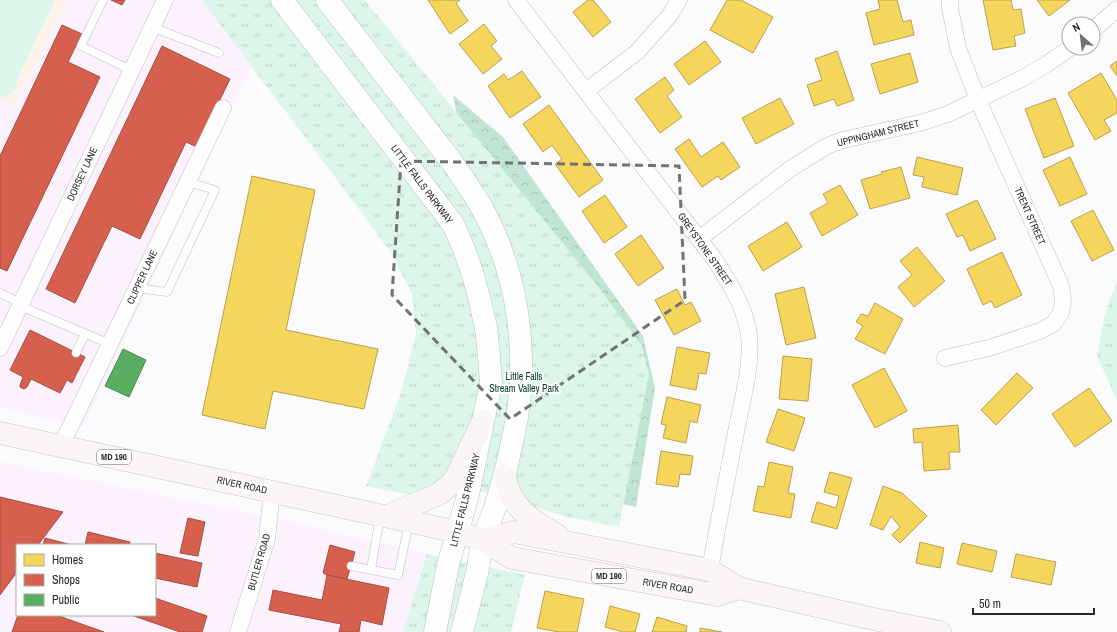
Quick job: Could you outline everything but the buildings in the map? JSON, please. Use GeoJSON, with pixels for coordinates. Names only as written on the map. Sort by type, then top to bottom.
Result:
{"type":"FeatureCollection","features":[{"type":"Feature","properties":{"kind":"main road","name":"LITTLE FALLS PARKWAY"},"geometry":{"type":"LineString","coordinates":[[282,0],[453,224],[464,249],[480,301],[486,328],[491,383],[468,495],[448,565],[435,632]]}},
{"type":"Feature","properties":{"kind":"main road"},"geometry":{"type":"LineString","coordinates":[[327,0],[452,162],[468,185],[494,234],[512,287],[520,335],[521,384],[518,409],[514,433],[497,503],[483,540],[477,572],[462,632]]}},
{"type":"Feature","properties":{"kind":"main road"},"geometry":{"type":"LineString","coordinates":[[384,516],[439,494],[450,485],[483,421]]}},
{"type":"Feature","properties":{"kind":"main road","name":"RIVER ROAD"},"geometry":{"type":"LineString","coordinates":[[0,433],[458,532],[483,540],[512,558],[717,595],[738,588]]}},
{"type":"Feature","properties":{"kind":"main road"},"geometry":{"type":"LineString","coordinates":[[504,475],[510,494],[522,511],[539,525],[572,544]]}},
{"type":"Feature","properties":{"kind":"main road","name":"MD 190"},"geometry":{"type":"LineString","coordinates":[[483,540],[514,532],[710,570],[738,588],[869,618],[940,632]]}},
{"type":"Feature","properties":{"kind":"main road"},"geometry":{"type":"LineString","coordinates":[[617,578],[641,573],[696,583],[710,570]]}},
{"type":"Feature","properties":{"kind":"street","name":"DORSEY LANE"},"geometry":{"type":"LineString","coordinates":[[0,348],[165,0]]}},
{"type":"Feature","properties":{"kind":"street","name":"GREYSTONE STREET"},"geometry":{"type":"LineString","coordinates":[[516,0],[715,260],[736,293],[748,325],[750,341],[747,376],[710,570]]}},
{"type":"Feature","properties":{"kind":"street"},"geometry":{"type":"LineString","coordinates":[[586,91],[637,52],[670,15],[679,0]]}},
{"type":"Feature","properties":{"kind":"street","name":"TRENT STREET"},"geometry":{"type":"LineString","coordinates":[[945,358],[989,348],[1040,331],[1053,324],[1061,313],[1063,300],[1061,286],[978,100],[958,48],[950,8],[950,0]]}},
{"type":"Feature","properties":{"kind":"street"},"geometry":{"type":"LineString","coordinates":[[1101,23],[1117,9]]}},
{"type":"Feature","properties":{"kind":"street","name":"UPPINGHAM STREET"},"geometry":{"type":"LineString","coordinates":[[699,239],[790,169],[827,146],[843,140],[948,114],[1023,78],[1061,54]]}},
{"type":"Feature","properties":{"kind":"street","name":"CLIPPER LANE"},"geometry":{"type":"LineString","coordinates":[[61,446],[223,108]]}},
{"type":"Feature","properties":{"kind":"street","name":"BUTLER ROAD"},"geometry":{"type":"LineString","coordinates":[[238,632],[267,539],[272,491]]}},
{"type":"Feature","properties":{"kind":"lane"},"geometry":{"type":"LineString","coordinates":[[103,0],[81,46],[132,70]]}},
{"type":"Feature","properties":{"kind":"lane"},"geometry":{"type":"LineString","coordinates":[[152,27],[219,53]]}},
{"type":"Feature","properties":{"kind":"lane"},"geometry":{"type":"LineString","coordinates":[[137,288],[167,292],[215,190],[188,182]]}},
{"type":"Feature","properties":{"kind":"lane"},"geometry":{"type":"LineString","coordinates":[[0,294],[20,305],[110,344]]}},
{"type":"Feature","properties":{"kind":"lane"},"geometry":{"type":"LineString","coordinates":[[76,353],[85,334]]}},
{"type":"Feature","properties":{"kind":"lane"},"geometry":{"type":"LineString","coordinates":[[370,569],[384,516]]}},
{"type":"Feature","properties":{"kind":"lane"},"geometry":{"type":"LineString","coordinates":[[351,566],[398,575],[409,521]]}},
{"type":"Feature","properties":{"kind":"highlighted area"},"geometry":{"type":"Polygon","coordinates":[[[401,161],[679,166],[685,300],[510,419],[392,295],[401,161]]]}},
{"type":"Feature","properties":{"kind":"shaded area"},"geometry":{"type":"Polygon","coordinates":[[[0,0],[68,0],[15,104],[0,97],[0,0]]]}},
{"type":"Feature","properties":{"kind":"shaded area"},"geometry":{"type":"Polygon","coordinates":[[[68,0],[202,0],[251,66],[84,426],[0,408],[0,97],[15,104],[68,0]]]}},
{"type":"Feature","properties":{"kind":"shaded area"},"geometry":{"type":"Polygon","coordinates":[[[0,462],[269,517],[427,554],[403,632],[0,632],[0,462]]]}},
{"type":"Feature","properties":{"kind":"green space"},"geometry":{"type":"Polygon","coordinates":[[[0,0],[55,0],[18,77],[14,90],[1,98],[0,97],[0,0]]]}},
{"type":"Feature","properties":{"kind":"green space","name":"Little Falls Stream Valley Park"},"geometry":{"type":"Polygon","coordinates":[[[202,0],[365,0],[600,289],[642,346],[649,375],[619,527],[568,517],[450,482],[412,495],[366,486],[400,396],[416,334],[412,294],[390,251],[202,0]]]}},
{"type":"Feature","properties":{"kind":"green space"},"geometry":{"type":"Polygon","coordinates":[[[453,95],[503,137],[643,336],[655,388],[636,507],[526,483],[453,95]]]}},
{"type":"Feature","properties":{"kind":"green space"},"geometry":{"type":"Polygon","coordinates":[[[1117,280],[1117,401],[1097,356],[1104,318],[1117,280]]]}},
{"type":"Feature","properties":{"kind":"green space"},"geometry":{"type":"Polygon","coordinates":[[[427,554],[525,575],[511,632],[403,632],[427,554]]]}}]}
